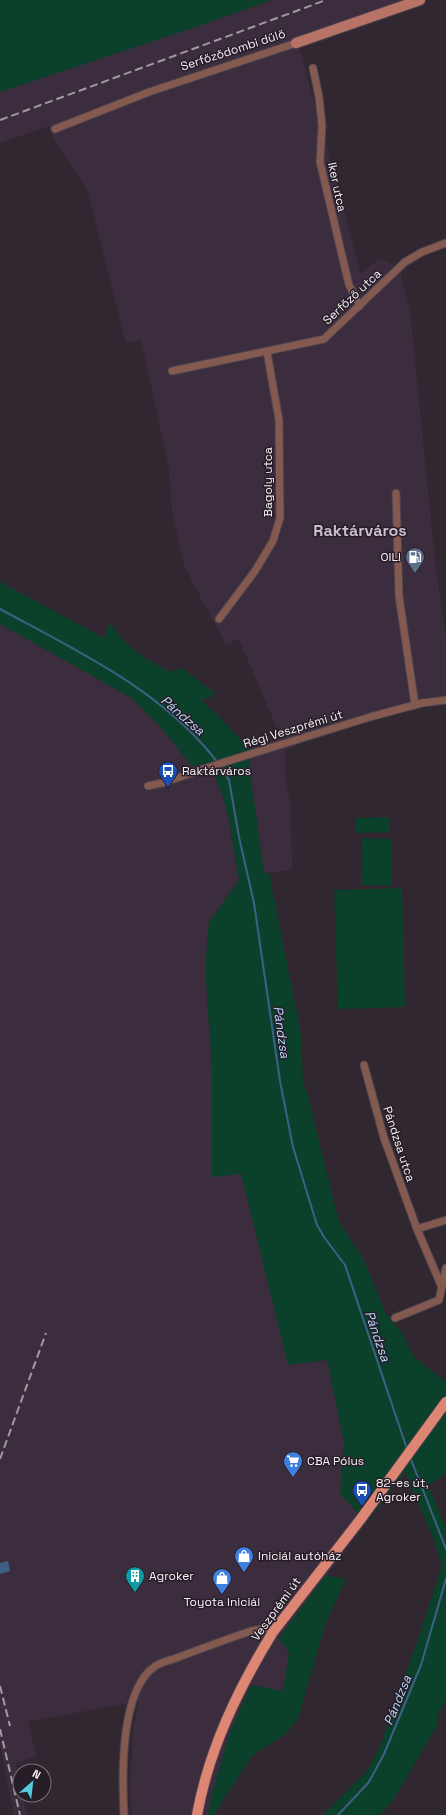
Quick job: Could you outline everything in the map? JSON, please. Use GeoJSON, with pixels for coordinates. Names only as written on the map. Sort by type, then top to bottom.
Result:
{"type":"FeatureCollection","features":[{"type":"Feature","properties":{"kind":"main road","name":"Veszprémi út"},"geometry":{"type":"LineString","coordinates":[[197,1815],[211,1761],[226,1720],[251,1669],[273,1632],[360,1520],[446,1402]]}},
{"type":"Feature","properties":{"kind":"street","name":"Serfőződombi dűlő"},"geometry":{"type":"LineString","coordinates":[[55,129],[149,92],[420,0]]}},
{"type":"Feature","properties":{"kind":"street","name":"Iker utca"},"geometry":{"type":"LineString","coordinates":[[313,68],[319,97],[322,124],[320,162],[349,285],[360,306]]}},
{"type":"Feature","properties":{"kind":"street","name":"Serfőző utca"},"geometry":{"type":"LineString","coordinates":[[172,371],[324,339],[405,262],[422,252],[446,243]]}},
{"type":"Feature","properties":{"kind":"street","name":"Bagoly utca"},"geometry":{"type":"LineString","coordinates":[[219,619],[255,571],[273,541],[280,518],[279,420],[267,352]]}},
{"type":"Feature","properties":{"kind":"street"},"geometry":{"type":"LineString","coordinates":[[396,493],[399,596],[415,705]]}},
{"type":"Feature","properties":{"kind":"street","name":"Régi Veszprémi út"},"geometry":{"type":"LineString","coordinates":[[148,786],[415,705],[446,700]]}},
{"type":"Feature","properties":{"kind":"street","name":"Pándzsa utca"},"geometry":{"type":"LineString","coordinates":[[364,1065],[384,1138],[417,1229],[441,1285]]}},
{"type":"Feature","properties":{"kind":"street"},"geometry":{"type":"LineString","coordinates":[[417,1229],[446,1220]]}},
{"type":"Feature","properties":{"kind":"street"},"geometry":{"type":"LineString","coordinates":[[395,1318],[439,1300],[441,1285],[446,1268]]}},
{"type":"Feature","properties":{"kind":"street"},"geometry":{"type":"LineString","coordinates":[[124,1815],[123,1786],[128,1717],[131,1704],[138,1688],[149,1672],[154,1667],[250,1631],[267,1628],[273,1632]]}},
{"type":"Feature","properties":{"kind":"shaded area"},"geometry":{"type":"Polygon","coordinates":[[[271,0],[402,0],[297,39],[361,274],[379,259],[399,267],[410,310],[436,569],[446,639],[446,700],[332,729],[285,750],[285,774],[291,810],[292,870],[264,873],[249,764],[249,749],[281,738],[239,639],[226,645],[185,568],[173,518],[168,463],[141,340],[126,343],[88,192],[54,139],[49,126],[0,143],[0,92],[202,25],[271,0]]]}},
{"type":"Feature","properties":{"kind":"shaded area"},"geometry":{"type":"Polygon","coordinates":[[[0,624],[130,697],[158,724],[192,766],[208,763],[217,779],[225,799],[239,880],[209,922],[205,968],[212,1067],[212,1177],[241,1173],[288,1365],[327,1360],[344,1442],[340,1494],[358,1513],[368,1520],[279,1638],[289,1653],[283,1691],[210,1802],[208,1815],[132,1815],[130,1791],[133,1730],[139,1702],[28,1721],[36,1757],[12,1763],[12,1803],[25,1803],[27,1815],[14,1815],[0,1745],[0,624]]]}},
{"type":"Feature","properties":{"kind":"green space"},"geometry":{"type":"Polygon","coordinates":[[[0,0],[271,0],[202,25],[0,92],[0,0]]]}},
{"type":"Feature","properties":{"kind":"green space"},"geometry":{"type":"Polygon","coordinates":[[[0,582],[104,638],[110,622],[123,640],[136,652],[171,672],[182,668],[216,694],[201,701],[218,715],[249,749],[249,764],[264,873],[269,873],[301,1034],[303,1083],[307,1092],[339,1222],[363,1258],[385,1312],[402,1333],[413,1356],[446,1382],[446,1474],[428,1485],[446,1528],[446,1699],[437,1717],[438,1724],[394,1799],[380,1815],[323,1815],[368,1770],[381,1743],[418,1639],[442,1565],[434,1540],[405,1472],[368,1520],[358,1513],[340,1494],[344,1442],[327,1360],[288,1365],[241,1174],[212,1177],[212,1067],[205,968],[209,922],[239,880],[229,820],[221,791],[208,763],[192,766],[158,724],[130,697],[0,624],[0,582]]]}},
{"type":"Feature","properties":{"kind":"green space"},"geometry":{"type":"Polygon","coordinates":[[[390,817],[390,832],[355,833],[356,818],[390,817]]]}},
{"type":"Feature","properties":{"kind":"green space"},"geometry":{"type":"Polygon","coordinates":[[[362,838],[392,839],[391,886],[361,885],[362,838]]]}},
{"type":"Feature","properties":{"kind":"green space"},"geometry":{"type":"Polygon","coordinates":[[[402,888],[405,1007],[338,1009],[334,890],[402,888]]]}},
{"type":"Feature","properties":{"kind":"green space"},"geometry":{"type":"Polygon","coordinates":[[[326,1575],[346,1579],[326,1622],[298,1719],[284,1735],[252,1756],[216,1811],[215,1815],[208,1815],[210,1802],[229,1734],[251,1685],[283,1691],[289,1653],[279,1638],[326,1575]]]}},
{"type":"Feature","properties":{"kind":"water"},"geometry":{"type":"Polygon","coordinates":[[[8,1561],[10,1571],[0,1574],[0,1563],[8,1561]]]}},
{"type":"Feature","properties":{"kind":"waterway","name":"Pándzsa"},"geometry":{"type":"LineString","coordinates":[[0,609],[89,657],[146,694],[172,714],[196,737],[218,763]]}},
{"type":"Feature","properties":{"kind":"waterway","name":"Pándzsa"},"geometry":{"type":"LineString","coordinates":[[221,766],[229,780],[239,837],[254,903],[280,1081],[293,1147],[317,1225],[345,1265],[407,1449]]}},
{"type":"Feature","properties":{"kind":"waterway","name":"Pándzsa"},"geometry":{"type":"LineString","coordinates":[[410,1457],[446,1549]]}},
{"type":"Feature","properties":{"kind":"waterway","name":"Pándzsa"},"geometry":{"type":"LineString","coordinates":[[338,1815],[369,1782],[384,1754],[421,1665],[446,1579]]}},
{"type":"Feature","properties":{"kind":"railway"},"geometry":{"type":"LineString","coordinates":[[0,120],[326,0]]}},
{"type":"Feature","properties":{"kind":"railway"},"geometry":{"type":"LineString","coordinates":[[0,1459],[46,1333]]}},
{"type":"Feature","properties":{"kind":"railway"},"geometry":{"type":"LineString","coordinates":[[0,1686],[10,1726]]}},
{"type":"Feature","properties":{"kind":"railway"},"geometry":{"type":"LineString","coordinates":[[0,1729],[20,1815]]}},
{"type":"Feature","properties":{"kind":"place","name":"OIL!"},"geometry":{"type":"Point","coordinates":[415,574]}},
{"type":"Feature","properties":{"kind":"place","name":"Raktárváros"},"geometry":{"type":"Point","coordinates":[168,788]}},
{"type":"Feature","properties":{"kind":"place","name":"CBA Pólus"},"geometry":{"type":"Point","coordinates":[293,1478]}},
{"type":"Feature","properties":{"kind":"place","name":"82-es út, Agroker"},"geometry":{"type":"Point","coordinates":[362,1507]}},
{"type":"Feature","properties":{"kind":"place","name":"Iniciál autóház"},"geometry":{"type":"Point","coordinates":[244,1573]}},
{"type":"Feature","properties":{"kind":"place","name":"Agroker"},"geometry":{"type":"Point","coordinates":[135,1593]}},
{"type":"Feature","properties":{"kind":"place","name":"Toyota Iniciál"},"geometry":{"type":"Point","coordinates":[222,1595]}},
{"type":"Feature","properties":{"kind":"district","name":"Raktárváros"},"geometry":{"type":"Point","coordinates":[360,530]}}]}
